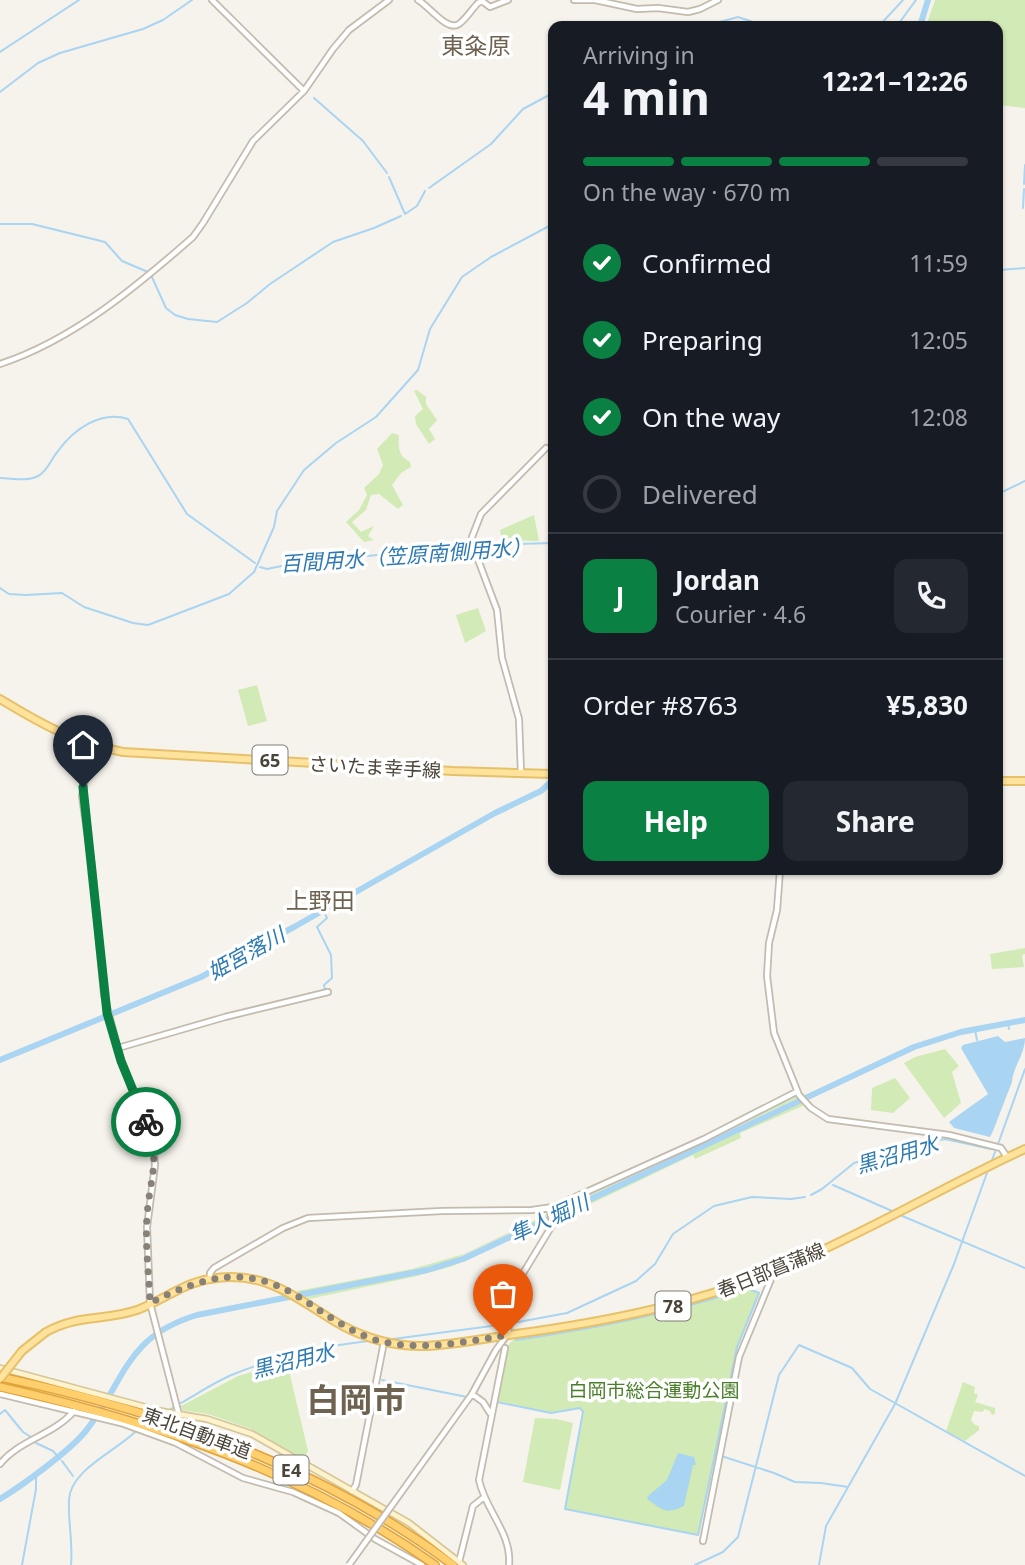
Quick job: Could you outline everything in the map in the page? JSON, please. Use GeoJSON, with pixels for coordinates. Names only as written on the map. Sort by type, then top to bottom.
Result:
{"type":"FeatureCollection","features":[{"type":"Feature","properties":{"kind":"highway","name":"東北自動車道"},"geometry":{"type":"LineString","coordinates":[[0,1378],[93,1395],[213,1437],[296,1472],[459,1564]]}},
{"type":"Feature","properties":{"kind":"highway","name":"東北自動車道"},"geometry":{"type":"LineString","coordinates":[[0,1387],[188,1438],[271,1472],[369,1522],[435,1565]]}},
{"type":"Feature","properties":{"kind":"main road","name":"さいたま幸手線"},"geometry":{"type":"LineString","coordinates":[[0,699],[58,733],[91,746],[123,752],[440,771],[548,774]]}},
{"type":"Feature","properties":{"kind":"main road"},"geometry":{"type":"LineString","coordinates":[[1003,780],[1025,781]]}},
{"type":"Feature","properties":{"kind":"main road","name":"春日部菖蒲線"},"geometry":{"type":"LineString","coordinates":[[0,1378],[28,1345],[46,1332],[74,1320],[119,1314],[150,1303],[181,1287],[210,1279],[249,1278],[273,1284],[345,1327],[384,1342],[414,1346],[603,1321],[677,1305],[775,1271],[1025,1149]]}},
{"type":"Feature","properties":{"kind":"main road"},"geometry":{"type":"LineString","coordinates":[[0,1368],[93,1395]]}},
{"type":"Feature","properties":{"kind":"main road"},"geometry":{"type":"LineString","coordinates":[[117,1402],[207,1419],[264,1439],[409,1523],[459,1564]]}},
{"type":"Feature","properties":{"kind":"street"},"geometry":{"type":"LineString","coordinates":[[212,0],[304,91]]}},
{"type":"Feature","properties":{"kind":"street"},"geometry":{"type":"LineString","coordinates":[[0,364],[23,357],[100,312],[193,237],[253,141],[304,91],[349,30],[389,0]]}},
{"type":"Feature","properties":{"kind":"street"},"geometry":{"type":"LineString","coordinates":[[418,0],[446,25],[453,26],[460,23],[482,1],[490,7],[508,0]]}},
{"type":"Feature","properties":{"kind":"street"},"geometry":{"type":"LineString","coordinates":[[574,0],[595,0],[637,9],[658,8],[688,12],[718,0]]}},
{"type":"Feature","properties":{"kind":"street"},"geometry":{"type":"LineString","coordinates":[[521,773],[520,719],[502,658],[497,610],[472,537],[481,514],[546,448]]}},
{"type":"Feature","properties":{"kind":"street"},"geometry":{"type":"LineString","coordinates":[[91,746],[82,796],[107,1013],[148,1125],[155,1154],[155,1172],[147,1216],[150,1303],[178,1415]]}},
{"type":"Feature","properties":{"kind":"street"},"geometry":{"type":"LineString","coordinates":[[779,875],[778,910],[769,943],[767,976],[774,1033],[797,1093],[805,1103],[828,1119],[949,1135],[1001,1148],[1007,1157]]}},
{"type":"Feature","properties":{"kind":"street"},"geometry":{"type":"LineString","coordinates":[[118,1048],[225,1017],[328,992]]}},
{"type":"Feature","properties":{"kind":"street"},"geometry":{"type":"LineString","coordinates":[[210,1279],[210,1271],[214,1268],[283,1228],[307,1218],[549,1210],[797,1093]]}},
{"type":"Feature","properties":{"kind":"street"},"geometry":{"type":"LineString","coordinates":[[349,1565],[472,1394],[507,1335],[519,1280],[553,1224],[549,1210]]}},
{"type":"Feature","properties":{"kind":"street"},"geometry":{"type":"LineString","coordinates":[[703,1541],[742,1345],[775,1271]]}},
{"type":"Feature","properties":{"kind":"street"},"geometry":{"type":"LineString","coordinates":[[352,1491],[356,1485],[384,1342]]}},
{"type":"Feature","properties":{"kind":"street"},"geometry":{"type":"LineString","coordinates":[[505,1348],[479,1477],[483,1498],[506,1542],[509,1565]]}},
{"type":"Feature","properties":{"kind":"street"},"geometry":{"type":"LineString","coordinates":[[0,1394],[74,1411],[85,1410]]}},
{"type":"Feature","properties":{"kind":"street"},"geometry":{"type":"LineString","coordinates":[[472,1394],[485,1404],[491,1416]]}},
{"type":"Feature","properties":{"kind":"street"},"geometry":{"type":"LineString","coordinates":[[0,1464],[12,1452],[58,1425],[74,1411]]}},
{"type":"Feature","properties":{"kind":"street"},"geometry":{"type":"LineString","coordinates":[[109,1417],[176,1443],[243,1478],[293,1492],[339,1513],[375,1539],[422,1565]]}},
{"type":"Feature","properties":{"kind":"street"},"geometry":{"type":"LineString","coordinates":[[459,1564],[473,1506],[483,1498]]}},
{"type":"Feature","properties":{"kind":"green space"},"geometry":{"type":"Polygon","coordinates":[[[935,0],[1025,0],[1025,108],[1003,106],[1003,21],[928,21],[935,0]]]}},
{"type":"Feature","properties":{"kind":"green space"},"geometry":{"type":"Polygon","coordinates":[[[417,390],[426,397],[426,404],[437,420],[429,429],[435,439],[429,444],[416,424],[415,416],[423,409],[414,391],[417,390]]]}},
{"type":"Feature","properties":{"kind":"green space"},"geometry":{"type":"Polygon","coordinates":[[[392,433],[399,435],[400,451],[411,467],[401,473],[392,485],[403,505],[398,509],[379,494],[371,495],[366,510],[352,522],[361,532],[374,526],[368,536],[374,540],[364,542],[346,522],[359,510],[367,495],[364,488],[379,474],[383,465],[377,449],[392,433]]]}},
{"type":"Feature","properties":{"kind":"green space"},"geometry":{"type":"Polygon","coordinates":[[[534,515],[539,541],[502,540],[500,530],[534,515]]]}},
{"type":"Feature","properties":{"kind":"green space"},"geometry":{"type":"Polygon","coordinates":[[[478,608],[486,631],[465,643],[456,615],[478,608]]]}},
{"type":"Feature","properties":{"kind":"green space"},"geometry":{"type":"Polygon","coordinates":[[[257,685],[267,721],[248,726],[238,690],[257,685]]]}},
{"type":"Feature","properties":{"kind":"green space"},"geometry":{"type":"Polygon","coordinates":[[[1025,948],[1025,954],[1022,955],[1024,967],[992,969],[990,954],[1025,948]]]}},
{"type":"Feature","properties":{"kind":"green space"},"geometry":{"type":"Polygon","coordinates":[[[945,1049],[959,1066],[952,1072],[961,1103],[944,1118],[904,1063],[915,1057],[945,1049]]]}},
{"type":"Feature","properties":{"kind":"green space"},"geometry":{"type":"Polygon","coordinates":[[[895,1078],[910,1098],[893,1113],[871,1110],[872,1088],[895,1078]]]}},
{"type":"Feature","properties":{"kind":"green space"},"geometry":{"type":"Polygon","coordinates":[[[796,1096],[798,1098],[451,1261],[299,1293],[297,1291],[412,1269],[464,1254],[796,1096]]]}},
{"type":"Feature","properties":{"kind":"green space"},"geometry":{"type":"Polygon","coordinates":[[[801,1102],[803,1106],[740,1133],[741,1138],[695,1159],[693,1155],[453,1266],[309,1299],[306,1297],[455,1264],[801,1102]]]}},
{"type":"Feature","properties":{"kind":"green space","name":"白岡市総合運動公園"},"geometry":{"type":"Polygon","coordinates":[[[746,1286],[760,1293],[739,1344],[699,1535],[565,1509],[583,1412],[579,1409],[551,1413],[497,1401],[509,1344],[514,1339],[602,1325],[690,1306],[746,1286]]]}},
{"type":"Feature","properties":{"kind":"green space"},"geometry":{"type":"Polygon","coordinates":[[[287,1362],[308,1451],[304,1459],[251,1429],[208,1414],[182,1410],[181,1406],[238,1376],[287,1362]]]}},
{"type":"Feature","properties":{"kind":"green space"},"geometry":{"type":"Polygon","coordinates":[[[963,1382],[975,1387],[974,1393],[978,1395],[975,1402],[995,1408],[995,1414],[992,1415],[984,1409],[983,1412],[974,1411],[971,1420],[979,1426],[979,1430],[965,1441],[946,1431],[963,1382]]]}},
{"type":"Feature","properties":{"kind":"green space"},"geometry":{"type":"Polygon","coordinates":[[[535,1418],[573,1423],[560,1490],[523,1482],[535,1418]]]}},
{"type":"Feature","properties":{"kind":"water"},"geometry":{"type":"Polygon","coordinates":[[[998,1036],[1005,1042],[1025,1038],[993,1131],[990,1137],[954,1128],[949,1122],[988,1094],[961,1048],[963,1045],[998,1036]]]}},
{"type":"Feature","properties":{"kind":"water"},"geometry":{"type":"Polygon","coordinates":[[[678,1453],[694,1457],[696,1465],[693,1465],[684,1506],[664,1510],[647,1499],[667,1480],[678,1453]]]}},
{"type":"Feature","properties":{"kind":"waterway"},"geometry":{"type":"LineString","coordinates":[[0,52],[79,0]]}},
{"type":"Feature","properties":{"kind":"waterway"},"geometry":{"type":"LineString","coordinates":[[0,92],[38,63],[60,53],[143,29],[163,20],[192,0]]}},
{"type":"Feature","properties":{"kind":"waterway"},"geometry":{"type":"LineString","coordinates":[[884,21],[903,0]]}},
{"type":"Feature","properties":{"kind":"waterway"},"geometry":{"type":"LineString","coordinates":[[901,21],[916,0]]}},
{"type":"Feature","properties":{"kind":"waterway","name":"姫宮落川"},"geometry":{"type":"LineString","coordinates":[[922,21],[928,0]]}},
{"type":"Feature","properties":{"kind":"waterway"},"geometry":{"type":"LineString","coordinates":[[723,21],[738,17],[750,21]]}},
{"type":"Feature","properties":{"kind":"waterway"},"geometry":{"type":"LineString","coordinates":[[429,188],[491,144],[523,109],[548,96]]}},
{"type":"Feature","properties":{"kind":"waterway"},"geometry":{"type":"LineString","coordinates":[[314,98],[363,141],[387,173]]}},
{"type":"Feature","properties":{"kind":"waterway"},"geometry":{"type":"LineString","coordinates":[[1024,184],[1025,165]]}},
{"type":"Feature","properties":{"kind":"waterway"},"geometry":{"type":"LineString","coordinates":[[389,177],[405,214],[417,206],[425,191]]}},
{"type":"Feature","properties":{"kind":"waterway"},"geometry":{"type":"LineString","coordinates":[[1023,208],[1024,189]]}},
{"type":"Feature","properties":{"kind":"waterway"},"geometry":{"type":"LineString","coordinates":[[151,275],[166,308],[175,315],[217,322],[333,242],[401,216]]}},
{"type":"Feature","properties":{"kind":"waterway"},"geometry":{"type":"LineString","coordinates":[[0,224],[32,224],[105,242],[122,261],[148,272]]}},
{"type":"Feature","properties":{"kind":"waterway"},"geometry":{"type":"LineString","coordinates":[[0,588],[9,594],[62,593],[84,607],[133,623],[148,625],[229,594],[254,572],[274,527],[277,511],[304,470],[336,443],[376,417],[418,370],[430,329],[462,277],[491,257],[548,227]]}},
{"type":"Feature","properties":{"kind":"waterway","name":"百間用水（笠原南側用水）"},"geometry":{"type":"LineString","coordinates":[[1003,270],[1025,268]]}},
{"type":"Feature","properties":{"kind":"waterway","name":"百間用水（笠原南側用水）"},"geometry":{"type":"LineString","coordinates":[[0,478],[34,478],[47,468],[64,443],[89,423],[108,417],[128,419],[187,514],[255,563]]}},
{"type":"Feature","properties":{"kind":"waterway"},"geometry":{"type":"LineString","coordinates":[[1003,492],[1025,481]]}},
{"type":"Feature","properties":{"kind":"waterway","name":"百間用水（笠原南側用水）"},"geometry":{"type":"LineString","coordinates":[[476,545],[548,543]]}},
{"type":"Feature","properties":{"kind":"waterway","name":"百間用水（笠原南側用水）"},"geometry":{"type":"LineString","coordinates":[[260,567],[267,569],[325,557],[357,557],[470,546]]}},
{"type":"Feature","properties":{"kind":"waterway","name":"姫宮落川"},"geometry":{"type":"LineString","coordinates":[[0,1060],[201,977],[495,813],[541,791],[548,785]]}},
{"type":"Feature","properties":{"kind":"waterway"},"geometry":{"type":"LineString","coordinates":[[238,1012],[325,990],[324,985],[332,978],[331,955],[317,927],[327,918],[323,910]]}},
{"type":"Feature","properties":{"kind":"waterway","name":"隼人堀川"},"geometry":{"type":"LineString","coordinates":[[0,1499],[45,1468],[85,1432],[140,1348],[154,1335],[173,1324],[197,1315],[427,1270],[463,1259],[914,1047],[961,1032],[1025,1020]]}},
{"type":"Feature","properties":{"kind":"waterway","name":"隼人堀川"},"geometry":{"type":"LineString","coordinates":[[1008,1024],[1009,1029]]}},
{"type":"Feature","properties":{"kind":"waterway"},"geometry":{"type":"LineString","coordinates":[[975,1030],[977,1040]]}},
{"type":"Feature","properties":{"kind":"waterway"},"geometry":{"type":"LineString","coordinates":[[998,1144],[1025,1069]]}},
{"type":"Feature","properties":{"kind":"waterway","name":"黒沼用水"},"geometry":{"type":"LineString","coordinates":[[811,1195],[854,1163],[924,1143],[945,1139],[991,1149]]}},
{"type":"Feature","properties":{"kind":"waterway","name":"黒沼用水"},"geometry":{"type":"LineString","coordinates":[[994,1149],[998,1150]]}},
{"type":"Feature","properties":{"kind":"waterway"},"geometry":{"type":"LineString","coordinates":[[992,1160],[995,1152]]}},
{"type":"Feature","properties":{"kind":"waterway"},"geometry":{"type":"LineString","coordinates":[[819,1565],[826,1526],[895,1404],[954,1264],[987,1173]]}},
{"type":"Feature","properties":{"kind":"waterway"},"geometry":{"type":"LineString","coordinates":[[833,1185],[892,1211]]}},
{"type":"Feature","properties":{"kind":"waterway","name":"黒沼用水"},"geometry":{"type":"LineString","coordinates":[[513,1323],[567,1313],[636,1281],[655,1264],[673,1234],[714,1206],[752,1197],[805,1197]]}},
{"type":"Feature","properties":{"kind":"waterway"},"geometry":{"type":"LineString","coordinates":[[900,1215],[1025,1268]]}},
{"type":"Feature","properties":{"kind":"waterway"},"geometry":{"type":"LineString","coordinates":[[516,1340],[633,1319],[747,1288],[759,1293],[737,1347],[715,1454]]}},
{"type":"Feature","properties":{"kind":"waterway","name":"黒沼用水"},"geometry":{"type":"LineString","coordinates":[[393,1339],[499,1325]]}},
{"type":"Feature","properties":{"kind":"waterway","name":"黒沼用水"},"geometry":{"type":"LineString","coordinates":[[181,1403],[227,1377],[266,1362],[317,1349],[368,1341]]}},
{"type":"Feature","properties":{"kind":"waterway"},"geometry":{"type":"LineString","coordinates":[[695,1565],[723,1552],[738,1537],[779,1375],[799,1345],[852,1368],[870,1389],[1025,1476]]}},
{"type":"Feature","properties":{"kind":"waterway"},"geometry":{"type":"LineString","coordinates":[[382,1380],[467,1397]]}},
{"type":"Feature","properties":{"kind":"waterway"},"geometry":{"type":"LineString","coordinates":[[497,1402],[551,1413],[580,1408],[583,1412],[565,1509],[698,1535],[715,1454],[795,1482],[848,1487]]}},
{"type":"Feature","properties":{"kind":"waterway"},"geometry":{"type":"LineString","coordinates":[[0,1414],[5,1410],[23,1432],[31,1437]]}},
{"type":"Feature","properties":{"kind":"waterway","name":"黒沼用水"},"geometry":{"type":"LineString","coordinates":[[71,1565],[71,1489],[85,1470],[135,1432]]}},
{"type":"Feature","properties":{"kind":"waterway"},"geometry":{"type":"LineString","coordinates":[[36,1443],[53,1451],[60,1459]]}},
{"type":"Feature","properties":{"kind":"waterway"},"geometry":{"type":"LineString","coordinates":[[62,1461],[73,1476]]}},
{"type":"Feature","properties":{"kind":"waterway"},"geometry":{"type":"LineString","coordinates":[[22,1565],[36,1489],[36,1473]]}},
{"type":"Feature","properties":{"kind":"way so far"},"geometry":{"type":"LineString","coordinates":[[146,1122],[155,1154],[147,1216],[150,1303],[181,1287],[203,1280],[224,1277],[255,1279],[287,1290],[339,1324],[377,1340],[429,1346],[503,1336]]}},
{"type":"Feature","properties":{"kind":"district","name":"東粂原"},"geometry":{"type":"Point","coordinates":[476,45]}},
{"type":"Feature","properties":{"kind":"district","name":"上野田"},"geometry":{"type":"Point","coordinates":[320,900]}},
{"type":"Feature","properties":{"kind":"district","name":"白岡市"},"geometry":{"type":"Point","coordinates":[356,1399]}},
{"type":"Feature","properties":{"kind":"route"},"geometry":{"type":"LineString","coordinates":[[83,787],[107,1013],[121,1061],[146,1122]]}}]}
